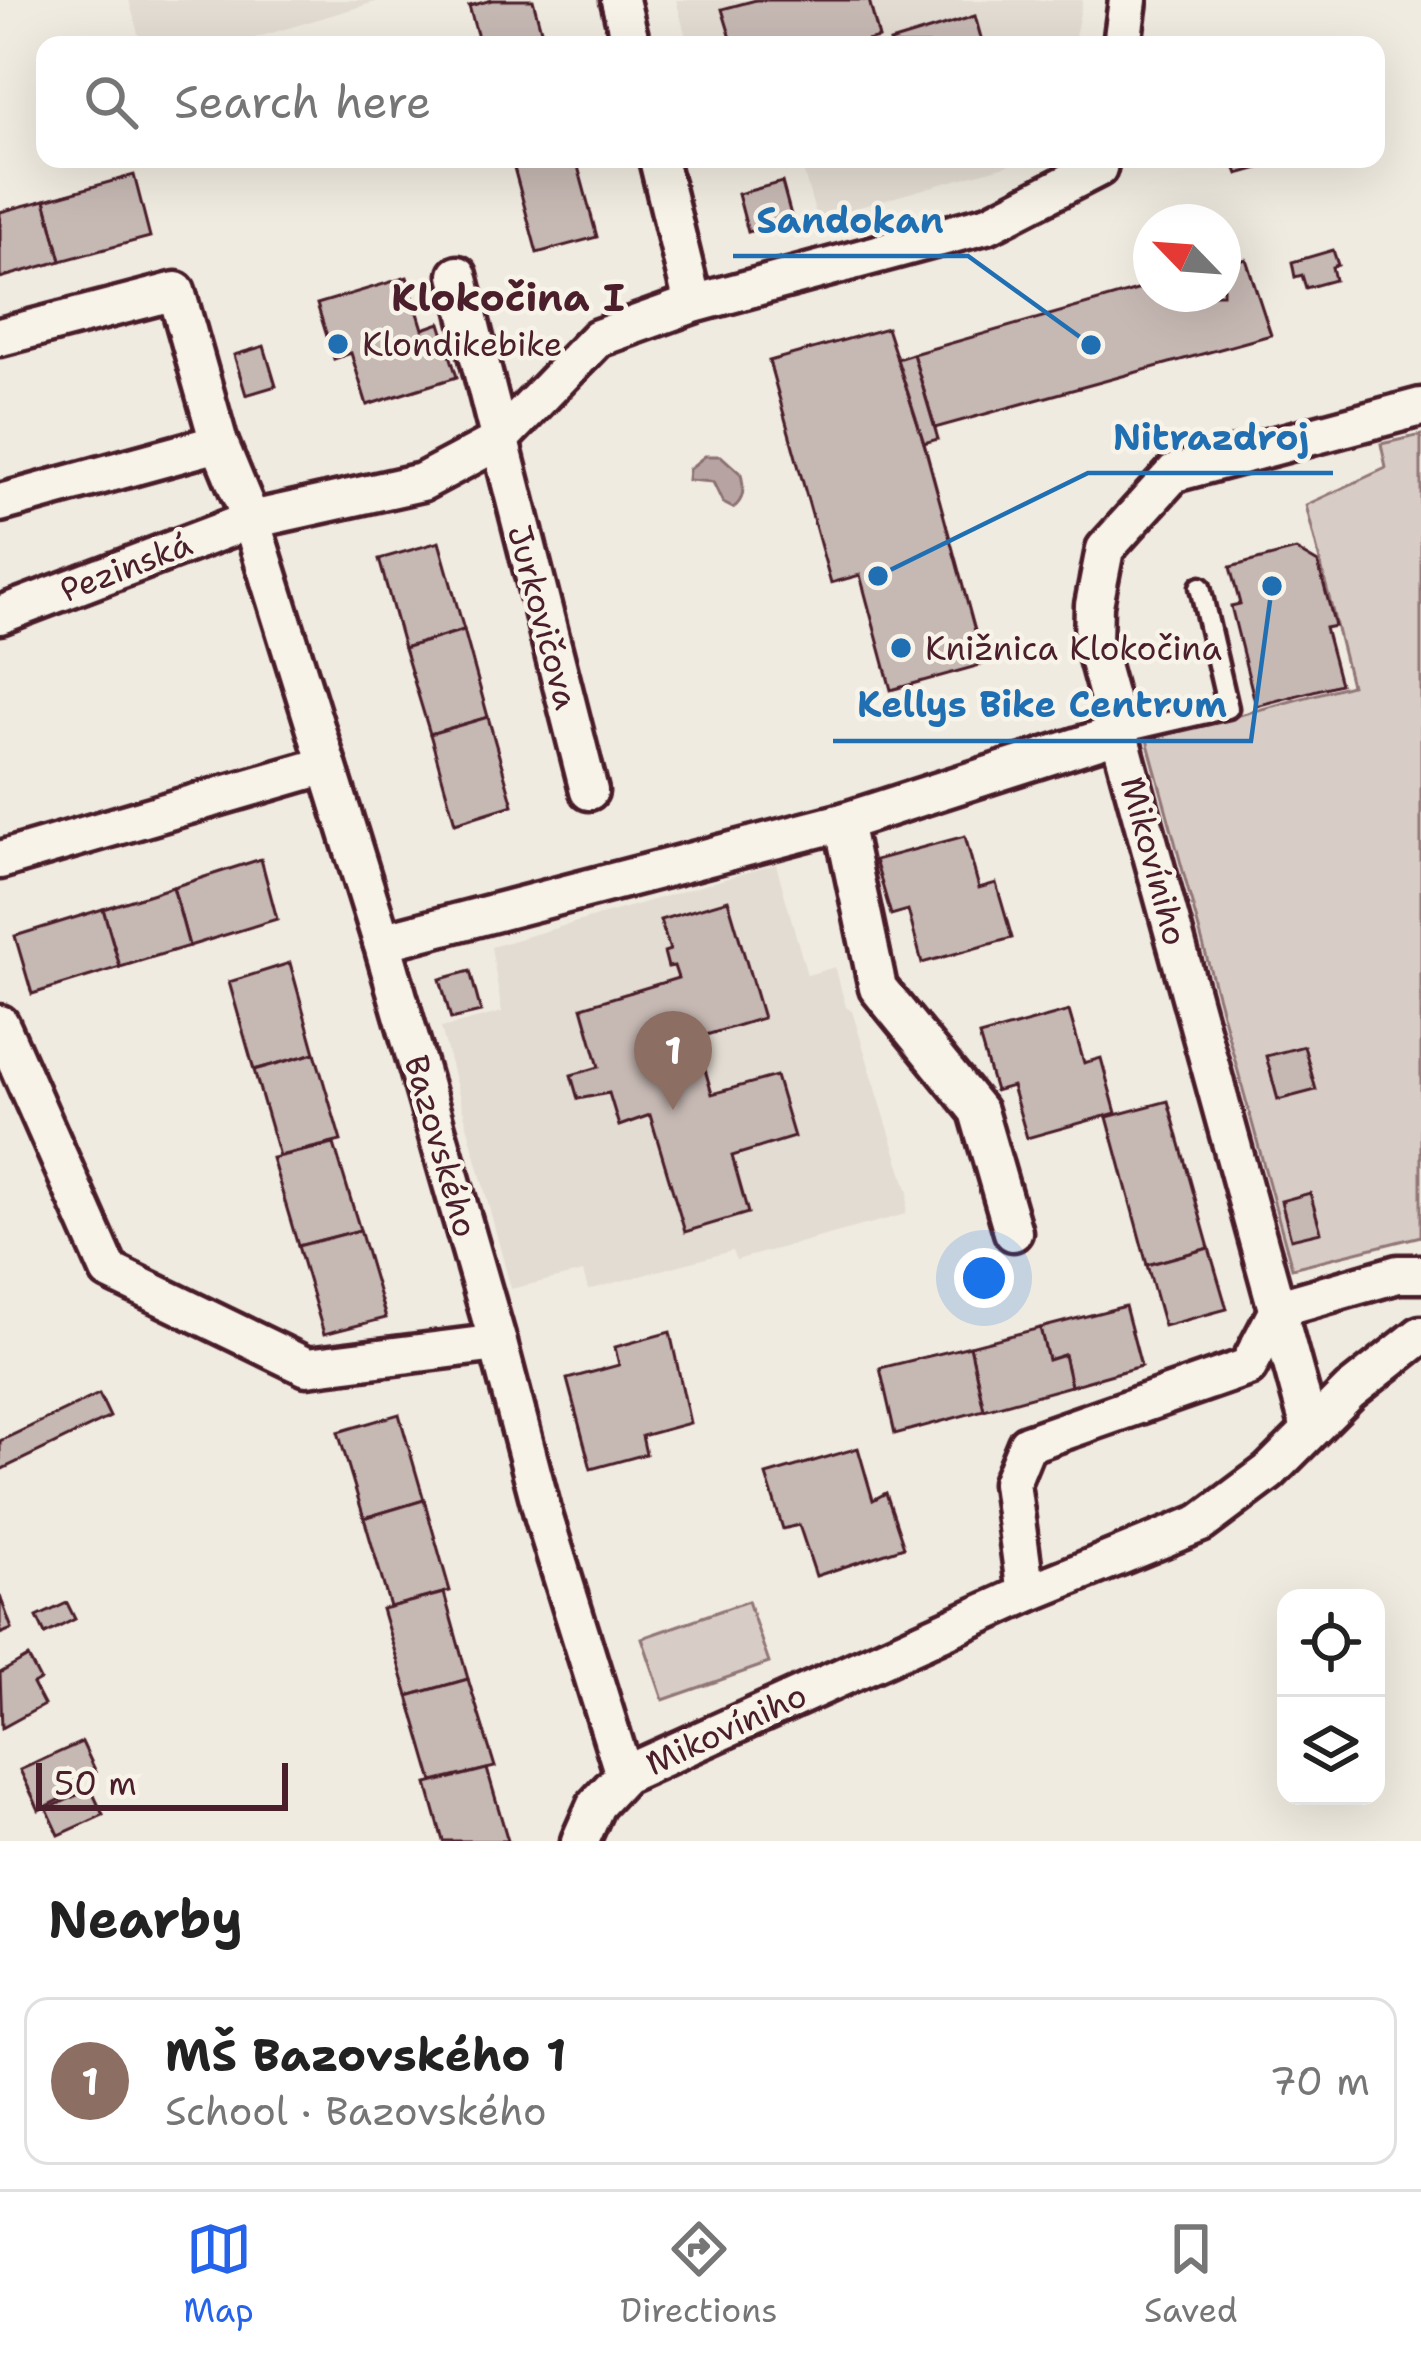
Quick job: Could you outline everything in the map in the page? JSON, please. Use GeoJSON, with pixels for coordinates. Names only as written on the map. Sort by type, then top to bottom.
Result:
{"type":"FeatureCollection","features":[{"type":"Feature","properties":{"kind":"street"},"geometry":{"type":"LineString","coordinates":[[620,0],[629,36]]}},
{"type":"Feature","properties":{"kind":"street"},"geometry":{"type":"LineString","coordinates":[[1123,36],[1128,0]]}},
{"type":"Feature","properties":{"kind":"street"},"geometry":{"type":"LineString","coordinates":[[660,168],[693,304]]}},
{"type":"Feature","properties":{"kind":"street"},"geometry":{"type":"LineString","coordinates":[[251,520],[422,482],[497,442],[598,338],[693,304],[988,224],[1098,168]]}},
{"type":"Feature","properties":{"kind":"street","name":"Jurkovičova"},"geometry":{"type":"LineString","coordinates":[[458,275],[589,791]]}},
{"type":"Feature","properties":{"kind":"street","name":"Bazovského"},"geometry":{"type":"LineString","coordinates":[[0,337],[176,291],[219,442],[251,520],[382,942],[544,1518],[624,1775]]}},
{"type":"Feature","properties":{"kind":"street","name":"Mikovíniho"},"geometry":{"type":"LineString","coordinates":[[1310,1430],[1093,640],[1094,604],[1105,549],[1174,473],[1421,407]]}},
{"type":"Feature","properties":{"kind":"street"},"geometry":{"type":"LineString","coordinates":[[0,503],[219,442]]}},
{"type":"Feature","properties":{"kind":"street","name":"Pezinská"},"geometry":{"type":"LineString","coordinates":[[0,615],[251,520]]}},
{"type":"Feature","properties":{"kind":"street"},"geometry":{"type":"LineString","coordinates":[[382,942],[842,822],[1120,733]]}},
{"type":"Feature","properties":{"kind":"street"},"geometry":{"type":"LineString","coordinates":[[0,860],[326,765]]}},
{"type":"Feature","properties":{"kind":"street"},"geometry":{"type":"LineString","coordinates":[[842,822],[878,988],[978,1111],[1013,1232]]}},
{"type":"Feature","properties":{"kind":"street"},"geometry":{"type":"LineString","coordinates":[[0,1024],[109,1271],[307,1367],[498,1343]]}},
{"type":"Feature","properties":{"kind":"street"},"geometry":{"type":"LineString","coordinates":[[1026,1594],[1011,1483],[1028,1444],[1248,1367],[1279,1308],[1398,1274],[1421,1274]]}},
{"type":"Feature","properties":{"kind":"street","name":"Mikovíniho"},"geometry":{"type":"LineString","coordinates":[[624,1775],[1026,1594],[1201,1523],[1269,1472],[1350,1391],[1421,1335]]}},
{"type":"Feature","properties":{"kind":"street"},"geometry":{"type":"LineString","coordinates":[[580,1841],[596,1805],[624,1775]]}},
{"type":"Feature","properties":{"kind":"lane"},"geometry":{"type":"LineString","coordinates":[[1120,733],[1228,708],[1200,587]]}},
{"type":"Feature","properties":{"kind":"shaded area"},"geometry":{"type":"Polygon","coordinates":[[[129,0],[382,0],[262,36],[139,36],[129,0]]]}},
{"type":"Feature","properties":{"kind":"shaded area"},"geometry":{"type":"Polygon","coordinates":[[[676,0],[1083,0],[1075,36],[686,36],[676,0]]]}},
{"type":"Feature","properties":{"kind":"shaded area"},"geometry":{"type":"Polygon","coordinates":[[[803,168],[998,168],[817,219],[803,168]]]}},
{"type":"Feature","properties":{"kind":"shaded area"},"geometry":{"type":"Polygon","coordinates":[[[1421,435],[1421,1236],[1292,1268],[1147,740],[1351,685],[1306,505],[1386,468],[1381,444],[1421,435]]]}},
{"type":"Feature","properties":{"kind":"shaded area"},"geometry":{"type":"Polygon","coordinates":[[[705,456],[721,456],[741,474],[743,493],[733,508],[723,503],[713,482],[688,480],[689,469],[705,456]]]}},
{"type":"Feature","properties":{"kind":"shaded area"},"geometry":{"type":"Polygon","coordinates":[[[776,864],[807,975],[835,967],[846,1007],[852,1011],[908,1192],[906,1214],[736,1260],[732,1251],[588,1290],[583,1272],[511,1289],[441,1028],[502,1012],[491,947],[776,864]]]}},
{"type":"Feature","properties":{"kind":"shaded area"},"geometry":{"type":"Polygon","coordinates":[[[748,1601],[769,1663],[663,1700],[642,1638],[748,1601]]]}},
{"type":"Feature","properties":{"kind":"building"},"geometry":{"type":"Polygon","coordinates":[[[492,0],[533,0],[543,36],[477,36],[469,6],[492,0]]]}},
{"type":"Feature","properties":{"kind":"building"},"geometry":{"type":"Polygon","coordinates":[[[756,0],[869,0],[878,36],[730,36],[722,9],[756,0]]]}},
{"type":"Feature","properties":{"kind":"building"},"geometry":{"type":"Polygon","coordinates":[[[975,16],[981,36],[910,36],[975,16]]]}},
{"type":"Feature","properties":{"kind":"building"},"geometry":{"type":"Polygon","coordinates":[[[514,168],[578,168],[597,237],[537,253],[514,168]]]}},
{"type":"Feature","properties":{"kind":"building"},"geometry":{"type":"Polygon","coordinates":[[[134,175],[150,237],[61,261],[45,200],[134,175]]]}},
{"type":"Feature","properties":{"kind":"building"},"geometry":{"type":"Polygon","coordinates":[[[782,182],[792,219],[748,232],[738,194],[782,182]]]}},
{"type":"Feature","properties":{"kind":"building"},"geometry":{"type":"Polygon","coordinates":[[[45,200],[61,261],[0,278],[0,212],[45,200]]]}},
{"type":"Feature","properties":{"kind":"building"},"geometry":{"type":"Polygon","coordinates":[[[1333,250],[1338,265],[1332,267],[1335,280],[1306,288],[1302,275],[1295,277],[1292,262],[1333,250]]]}},
{"type":"Feature","properties":{"kind":"building"},"geometry":{"type":"Polygon","coordinates":[[[1246,259],[1271,335],[935,428],[913,354],[1133,291],[1133,312],[1241,312],[1241,261],[1246,259]]]}},
{"type":"Feature","properties":{"kind":"building"},"geometry":{"type":"Polygon","coordinates":[[[407,277],[423,329],[440,323],[457,377],[367,405],[351,353],[334,359],[317,304],[407,277]]]}},
{"type":"Feature","properties":{"kind":"building"},"geometry":{"type":"Polygon","coordinates":[[[887,328],[924,443],[984,664],[891,690],[860,575],[831,583],[769,361],[887,328]]]}},
{"type":"Feature","properties":{"kind":"building"},"geometry":{"type":"Polygon","coordinates":[[[264,346],[276,386],[246,395],[234,355],[264,346]]]}},
{"type":"Feature","properties":{"kind":"building"},"geometry":{"type":"Polygon","coordinates":[[[913,354],[938,439],[924,443],[897,359],[913,354]]]}},
{"type":"Feature","properties":{"kind":"building"},"geometry":{"type":"Polygon","coordinates":[[[439,542],[464,630],[404,648],[379,559],[439,542]]]}},
{"type":"Feature","properties":{"kind":"building"},"geometry":{"type":"Polygon","coordinates":[[[1296,550],[1318,563],[1335,626],[1325,628],[1340,684],[1256,706],[1231,606],[1240,604],[1230,567],[1296,550]]]}},
{"type":"Feature","properties":{"kind":"building"},"geometry":{"type":"Polygon","coordinates":[[[464,630],[488,717],[430,734],[404,648],[464,630]]]}},
{"type":"Feature","properties":{"kind":"building"},"geometry":{"type":"Polygon","coordinates":[[[488,717],[513,805],[455,823],[430,734],[488,717]]]}},
{"type":"Feature","properties":{"kind":"building"},"geometry":{"type":"Polygon","coordinates":[[[965,836],[979,888],[996,883],[1012,938],[922,963],[908,910],[891,915],[875,860],[965,836]]]}},
{"type":"Feature","properties":{"kind":"building"},"geometry":{"type":"Polygon","coordinates":[[[261,859],[277,919],[189,946],[173,887],[261,859]]]}},
{"type":"Feature","properties":{"kind":"building"},"geometry":{"type":"Polygon","coordinates":[[[173,887],[189,946],[120,967],[103,909],[173,887]]]}},
{"type":"Feature","properties":{"kind":"building"},"geometry":{"type":"Polygon","coordinates":[[[728,900],[763,1018],[696,1038],[712,1094],[776,1076],[794,1137],[732,1156],[748,1213],[685,1232],[650,1115],[619,1126],[609,1093],[578,1099],[571,1075],[599,1067],[582,1007],[678,978],[674,966],[668,967],[664,952],[670,950],[660,920],[728,900]]]}},
{"type":"Feature","properties":{"kind":"building"},"geometry":{"type":"Polygon","coordinates":[[[103,909],[120,967],[32,994],[15,936],[103,909]]]}},
{"type":"Feature","properties":{"kind":"building"},"geometry":{"type":"Polygon","coordinates":[[[290,963],[315,1053],[254,1070],[229,982],[290,963]]]}},
{"type":"Feature","properties":{"kind":"building"},"geometry":{"type":"Polygon","coordinates":[[[470,971],[481,1012],[451,1019],[440,979],[470,971]]]}},
{"type":"Feature","properties":{"kind":"building"},"geometry":{"type":"Polygon","coordinates":[[[1069,1011],[1084,1063],[1101,1058],[1116,1113],[1027,1138],[1012,1086],[995,1091],[979,1036],[1069,1011]]]}},
{"type":"Feature","properties":{"kind":"building"},"geometry":{"type":"Polygon","coordinates":[[[1304,1046],[1316,1090],[1278,1100],[1266,1056],[1304,1046]]]}},
{"type":"Feature","properties":{"kind":"building"},"geometry":{"type":"Polygon","coordinates":[[[315,1053],[341,1141],[279,1156],[254,1070],[315,1053]]]}},
{"type":"Feature","properties":{"kind":"building"},"geometry":{"type":"Polygon","coordinates":[[[1168,1101],[1209,1248],[1147,1265],[1107,1117],[1168,1101]]]}},
{"type":"Feature","properties":{"kind":"building"},"geometry":{"type":"Polygon","coordinates":[[[334,1144],[360,1230],[298,1246],[272,1158],[334,1144]]]}},
{"type":"Feature","properties":{"kind":"building"},"geometry":{"type":"Polygon","coordinates":[[[1310,1193],[1321,1232],[1291,1239],[1281,1201],[1310,1193]]]}},
{"type":"Feature","properties":{"kind":"building"},"geometry":{"type":"Polygon","coordinates":[[[360,1230],[386,1318],[324,1334],[298,1246],[360,1230]]]}},
{"type":"Feature","properties":{"kind":"building"},"geometry":{"type":"Polygon","coordinates":[[[1209,1248],[1227,1309],[1164,1326],[1147,1265],[1209,1248]]]}},
{"type":"Feature","properties":{"kind":"building"},"geometry":{"type":"Polygon","coordinates":[[[1125,1306],[1141,1366],[1071,1386],[1064,1355],[1048,1360],[1040,1328],[1125,1306]]]}},
{"type":"Feature","properties":{"kind":"building"},"geometry":{"type":"Polygon","coordinates":[[[1040,1328],[1048,1360],[1064,1355],[1071,1386],[984,1410],[970,1346],[1040,1328]]]}},
{"type":"Feature","properties":{"kind":"building"},"geometry":{"type":"Polygon","coordinates":[[[670,1332],[690,1423],[642,1436],[646,1454],[591,1469],[567,1379],[619,1365],[615,1347],[670,1332]]]}},
{"type":"Feature","properties":{"kind":"building"},"geometry":{"type":"Polygon","coordinates":[[[970,1346],[984,1410],[895,1434],[880,1368],[970,1346]]]}},
{"type":"Feature","properties":{"kind":"building"},"geometry":{"type":"Polygon","coordinates":[[[99,1394],[110,1417],[0,1470],[0,1441],[99,1394]]]}},
{"type":"Feature","properties":{"kind":"building"},"geometry":{"type":"Polygon","coordinates":[[[399,1414],[424,1500],[364,1518],[338,1432],[399,1414]]]}},
{"type":"Feature","properties":{"kind":"building"},"geometry":{"type":"Polygon","coordinates":[[[858,1448],[873,1500],[886,1493],[904,1547],[816,1576],[799,1525],[783,1529],[766,1475],[858,1448]]]}},
{"type":"Feature","properties":{"kind":"building"},"geometry":{"type":"Polygon","coordinates":[[[424,1500],[450,1591],[390,1607],[364,1518],[424,1500]]]}},
{"type":"Feature","properties":{"kind":"building"},"geometry":{"type":"Polygon","coordinates":[[[444,1593],[468,1679],[408,1696],[382,1609],[444,1593]]]}},
{"type":"Feature","properties":{"kind":"building"},"geometry":{"type":"Polygon","coordinates":[[[0,1596],[12,1629],[0,1634],[0,1596]]]}},
{"type":"Feature","properties":{"kind":"building"},"geometry":{"type":"Polygon","coordinates":[[[67,1603],[75,1619],[45,1634],[37,1617],[67,1603]]]}},
{"type":"Feature","properties":{"kind":"building"},"geometry":{"type":"Polygon","coordinates":[[[28,1657],[40,1680],[33,1684],[44,1705],[2,1728],[0,1673],[28,1657]]]}},
{"type":"Feature","properties":{"kind":"building"},"geometry":{"type":"Polygon","coordinates":[[[468,1679],[495,1767],[433,1782],[408,1696],[468,1679]]]}},
{"type":"Feature","properties":{"kind":"building"},"geometry":{"type":"Polygon","coordinates":[[[82,1742],[96,1772],[73,1783],[77,1791],[39,1810],[20,1770],[82,1742]]]}},
{"type":"Feature","properties":{"kind":"building"},"geometry":{"type":"Polygon","coordinates":[[[487,1769],[508,1841],[443,1841],[427,1784],[487,1769]]]}},
{"type":"Feature","properties":{"kind":"building"},"geometry":{"type":"Polygon","coordinates":[[[91,1789],[103,1815],[59,1835],[47,1809],[91,1789]]]}},
{"type":"Feature","properties":{"kind":"place","name":"Klondikebike"},"geometry":{"type":"Point","coordinates":[338,344]}},
{"type":"Feature","properties":{"kind":"place","name":"Sandokan"},"geometry":{"type":"Point","coordinates":[1091,345]}},
{"type":"Feature","properties":{"kind":"place","name":"Nitrazdroj"},"geometry":{"type":"Point","coordinates":[878,576]}},
{"type":"Feature","properties":{"kind":"place","name":"Kellys Bike Centrum"},"geometry":{"type":"Point","coordinates":[1272,586]}},
{"type":"Feature","properties":{"kind":"place","name":"Knižnica Klokočina"},"geometry":{"type":"Point","coordinates":[901,648]}},
{"type":"Feature","properties":{"kind":"place","name":"MŠ Bazovského 1"},"geometry":{"type":"Point","coordinates":[673,1110]}},
{"type":"Feature","properties":{"kind":"district","name":"Klokočina I"},"geometry":{"type":"Point","coordinates":[508,297]}}]}
